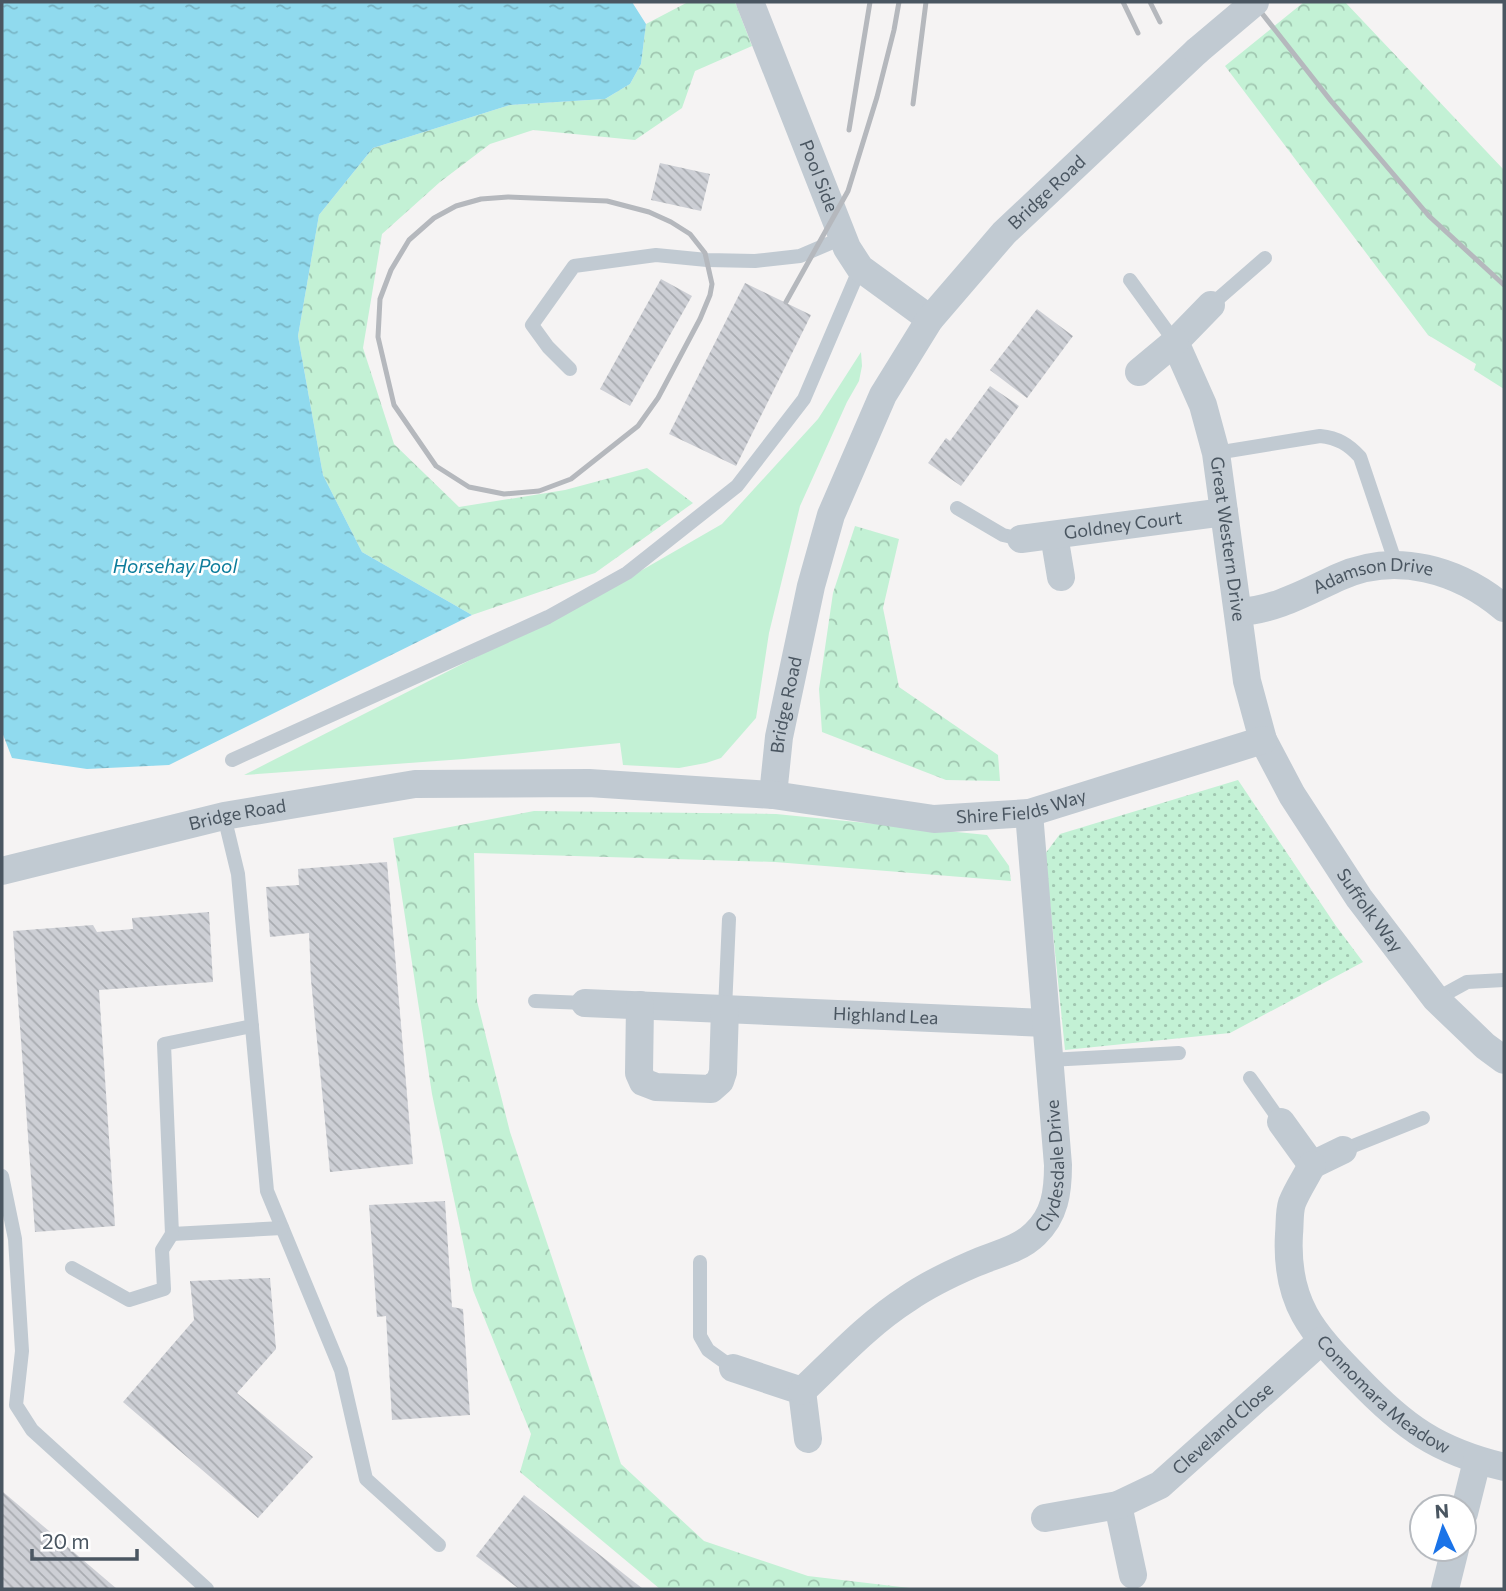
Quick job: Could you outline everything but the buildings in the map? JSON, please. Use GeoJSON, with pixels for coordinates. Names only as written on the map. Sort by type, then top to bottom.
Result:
{"type":"FeatureCollection","features":[{"type":"Feature","properties":{"kind":"street","name":"Pool Side"},"geometry":{"type":"LineString","coordinates":[[750,2],[842,238],[860,268],[930,319]]}},
{"type":"Feature","properties":{"kind":"street","name":"Bridge Road"},"geometry":{"type":"LineString","coordinates":[[3,867],[225,816],[415,784],[589,783],[772,795],[779,737],[811,586],[831,515],[883,395],[930,319],[1004,233],[1197,51],[1255,2]]}},
{"type":"Feature","properties":{"kind":"street"},"geometry":{"type":"LineString","coordinates":[[1139,372],[1211,305]]}},
{"type":"Feature","properties":{"kind":"street","name":"Great Western Drive"},"geometry":{"type":"LineString","coordinates":[[1174,342],[1203,405],[1216,453],[1247,681],[1263,740]]}},
{"type":"Feature","properties":{"kind":"street","name":"Goldney Court"},"geometry":{"type":"LineString","coordinates":[[1021,539],[1224,512]]}},
{"type":"Feature","properties":{"kind":"street"},"geometry":{"type":"LineString","coordinates":[[1054,535],[1061,577]]}},
{"type":"Feature","properties":{"kind":"street","name":"Adamson Drive"},"geometry":{"type":"LineString","coordinates":[[1238,612],[1286,603],[1342,575],[1368,568],[1394,566],[1449,574],[1488,594],[1504,608]]}},
{"type":"Feature","properties":{"kind":"street","name":"Shire Fields Way"},"geometry":{"type":"LineString","coordinates":[[772,795],[934,819],[1028,813],[1263,740]]}},
{"type":"Feature","properties":{"kind":"street","name":"Suffolk Way"},"geometry":{"type":"LineString","coordinates":[[1263,740],[1324,847],[1359,898],[1436,999],[1485,1046],[1504,1060]]}},
{"type":"Feature","properties":{"kind":"street","name":"Clydesdale Drive"},"geometry":{"type":"LineString","coordinates":[[802,1391],[879,1319],[907,1298],[972,1264],[1020,1245],[1034,1235],[1045,1222],[1057,1196],[1049,1060],[1028,813]]}},
{"type":"Feature","properties":{"kind":"street","name":"Highland Lea"},"geometry":{"type":"LineString","coordinates":[[585,1003],[1046,1023]]}},
{"type":"Feature","properties":{"kind":"street"},"geometry":{"type":"LineString","coordinates":[[640,1006],[639,1073],[643,1082],[656,1087],[711,1089],[720,1081],[723,1072],[725,1009]]}},
{"type":"Feature","properties":{"kind":"street"},"geometry":{"type":"LineString","coordinates":[[1280,1122],[1312,1165],[1343,1150]]}},
{"type":"Feature","properties":{"kind":"street","name":"Connomara Meadow"},"geometry":{"type":"LineString","coordinates":[[1312,1165],[1291,1205],[1289,1247],[1294,1286],[1303,1316],[1321,1341],[1389,1411],[1415,1432],[1477,1461],[1504,1467]]}},
{"type":"Feature","properties":{"kind":"street","name":"Cleveland Close"},"geometry":{"type":"LineString","coordinates":[[1045,1518],[1118,1505],[1160,1485],[1321,1341]]}},
{"type":"Feature","properties":{"kind":"street"},"geometry":{"type":"LineString","coordinates":[[733,1368],[802,1391],[808,1439]]}},
{"type":"Feature","properties":{"kind":"street"},"geometry":{"type":"LineString","coordinates":[[1469,1493],[1477,1461]]}},
{"type":"Feature","properties":{"kind":"street"},"geometry":{"type":"LineString","coordinates":[[1118,1505],[1133,1575]]}},
{"type":"Feature","properties":{"kind":"street"},"geometry":{"type":"LineString","coordinates":[[1445,1589],[1452,1563]]}},
{"type":"Feature","properties":{"kind":"lane"},"geometry":{"type":"LineString","coordinates":[[570,369],[548,347],[532,325],[574,266],[656,256],[755,261],[800,257],[842,238]]}},
{"type":"Feature","properties":{"kind":"lane"},"geometry":{"type":"LineString","coordinates":[[1211,305],[1265,258]]}},
{"type":"Feature","properties":{"kind":"lane"},"geometry":{"type":"LineString","coordinates":[[232,760],[548,617],[638,565],[737,486],[804,399],[860,268]]}},
{"type":"Feature","properties":{"kind":"lane"},"geometry":{"type":"LineString","coordinates":[[1130,280],[1174,342]]}},
{"type":"Feature","properties":{"kind":"lane"},"geometry":{"type":"LineString","coordinates":[[1216,453],[1320,436],[1336,438],[1350,446],[1360,457],[1393,555],[1394,566]]}},
{"type":"Feature","properties":{"kind":"lane"},"geometry":{"type":"LineString","coordinates":[[957,508],[1003,535],[1021,539]]}},
{"type":"Feature","properties":{"kind":"lane"},"geometry":{"type":"LineString","coordinates":[[225,816],[238,874],[267,1191],[341,1370],[366,1479],[439,1545]]}},
{"type":"Feature","properties":{"kind":"lane"},"geometry":{"type":"LineString","coordinates":[[725,1009],[729,919]]}},
{"type":"Feature","properties":{"kind":"lane"},"geometry":{"type":"LineString","coordinates":[[1436,999],[1467,982],[1504,979]]}},
{"type":"Feature","properties":{"kind":"lane"},"geometry":{"type":"LineString","coordinates":[[534,1001],[585,1003]]}},
{"type":"Feature","properties":{"kind":"lane"},"geometry":{"type":"LineString","coordinates":[[72,1268],[129,1300],[164,1289],[162,1250],[172,1234],[164,1044],[252,1026]]}},
{"type":"Feature","properties":{"kind":"lane"},"geometry":{"type":"LineString","coordinates":[[1049,1060],[1179,1053]]}},
{"type":"Feature","properties":{"kind":"lane"},"geometry":{"type":"LineString","coordinates":[[1250,1078],[1280,1122]]}},
{"type":"Feature","properties":{"kind":"lane"},"geometry":{"type":"LineString","coordinates":[[1343,1150],[1423,1118]]}},
{"type":"Feature","properties":{"kind":"lane"},"geometry":{"type":"LineString","coordinates":[[2,1176],[15,1239],[22,1351],[16,1405],[32,1430],[207,1589]]}},
{"type":"Feature","properties":{"kind":"lane"},"geometry":{"type":"LineString","coordinates":[[172,1234],[282,1228]]}},
{"type":"Feature","properties":{"kind":"lane"},"geometry":{"type":"LineString","coordinates":[[700,1262],[700,1336],[708,1350],[733,1368]]}},
{"type":"Feature","properties":{"kind":"green space"},"geometry":{"type":"Polygon","coordinates":[[[688,2],[735,2],[752,46],[695,71],[682,108],[635,140],[533,130],[490,144],[440,182],[382,234],[363,348],[394,444],[459,507],[565,490],[647,468],[693,503],[595,573],[472,615],[362,552],[323,475],[298,336],[319,215],[373,148],[510,105],[605,99],[630,84],[641,64],[646,24],[688,2]]]}},
{"type":"Feature","properties":{"kind":"green space"},"geometry":{"type":"Polygon","coordinates":[[[1304,2],[1345,2],[1504,170],[1504,389],[1474,370],[1476,364],[1428,335],[1225,66],[1304,2]]]}},
{"type":"Feature","properties":{"kind":"green space"},"geometry":{"type":"Polygon","coordinates":[[[861,352],[859,381],[800,506],[769,633],[756,718],[721,758],[679,768],[623,765],[620,743],[464,759],[244,775],[604,592],[722,524],[818,419],[861,352]]]}},
{"type":"Feature","properties":{"kind":"green space"},"geometry":{"type":"Polygon","coordinates":[[[855,526],[899,539],[883,608],[899,687],[998,755],[1000,781],[946,780],[822,732],[819,689],[833,593],[855,526]]]}},
{"type":"Feature","properties":{"kind":"green space"},"geometry":{"type":"Polygon","coordinates":[[[1238,780],[1363,962],[1230,1033],[1065,1050],[1045,854],[1060,834],[1238,780]]]}},
{"type":"Feature","properties":{"kind":"green space"},"geometry":{"type":"Polygon","coordinates":[[[534,811],[776,814],[987,835],[1009,866],[1011,881],[775,862],[474,853],[477,1001],[510,1132],[621,1464],[704,1541],[808,1576],[918,1589],[660,1589],[520,1472],[531,1434],[473,1290],[432,1094],[393,838],[534,811]]]}},
{"type":"Feature","properties":{"kind":"water","name":"Horsehay Pool"},"geometry":{"type":"Polygon","coordinates":[[[2,2],[632,2],[646,24],[641,64],[630,84],[605,99],[510,105],[373,148],[319,215],[298,336],[323,475],[362,552],[472,615],[169,765],[87,769],[12,758],[2,732],[2,2]]]}},
{"type":"Feature","properties":{"kind":"railway"},"geometry":{"type":"LineString","coordinates":[[849,130],[870,2]]}},
{"type":"Feature","properties":{"kind":"railway"},"geometry":{"type":"LineString","coordinates":[[786,302],[848,191],[877,97],[899,2]]}},
{"type":"Feature","properties":{"kind":"railway"},"geometry":{"type":"LineString","coordinates":[[913,104],[926,2]]}},
{"type":"Feature","properties":{"kind":"railway"},"geometry":{"type":"LineString","coordinates":[[1123,2],[1138,33]]}},
{"type":"Feature","properties":{"kind":"railway"},"geometry":{"type":"LineString","coordinates":[[1150,2],[1160,22]]}},
{"type":"Feature","properties":{"kind":"railway"},"geometry":{"type":"LineString","coordinates":[[1253,2],[1331,101],[1429,216],[1504,285]]}},
{"type":"Feature","properties":{"kind":"railway"},"geometry":{"type":"LineString","coordinates":[[508,197],[607,201],[649,212],[690,234],[705,253],[712,284],[700,319],[658,398],[638,426],[571,479],[539,491],[504,494],[469,487],[436,466],[394,405],[378,337],[380,299],[391,270],[409,240],[434,218],[456,206],[481,199],[508,197]]}}]}
